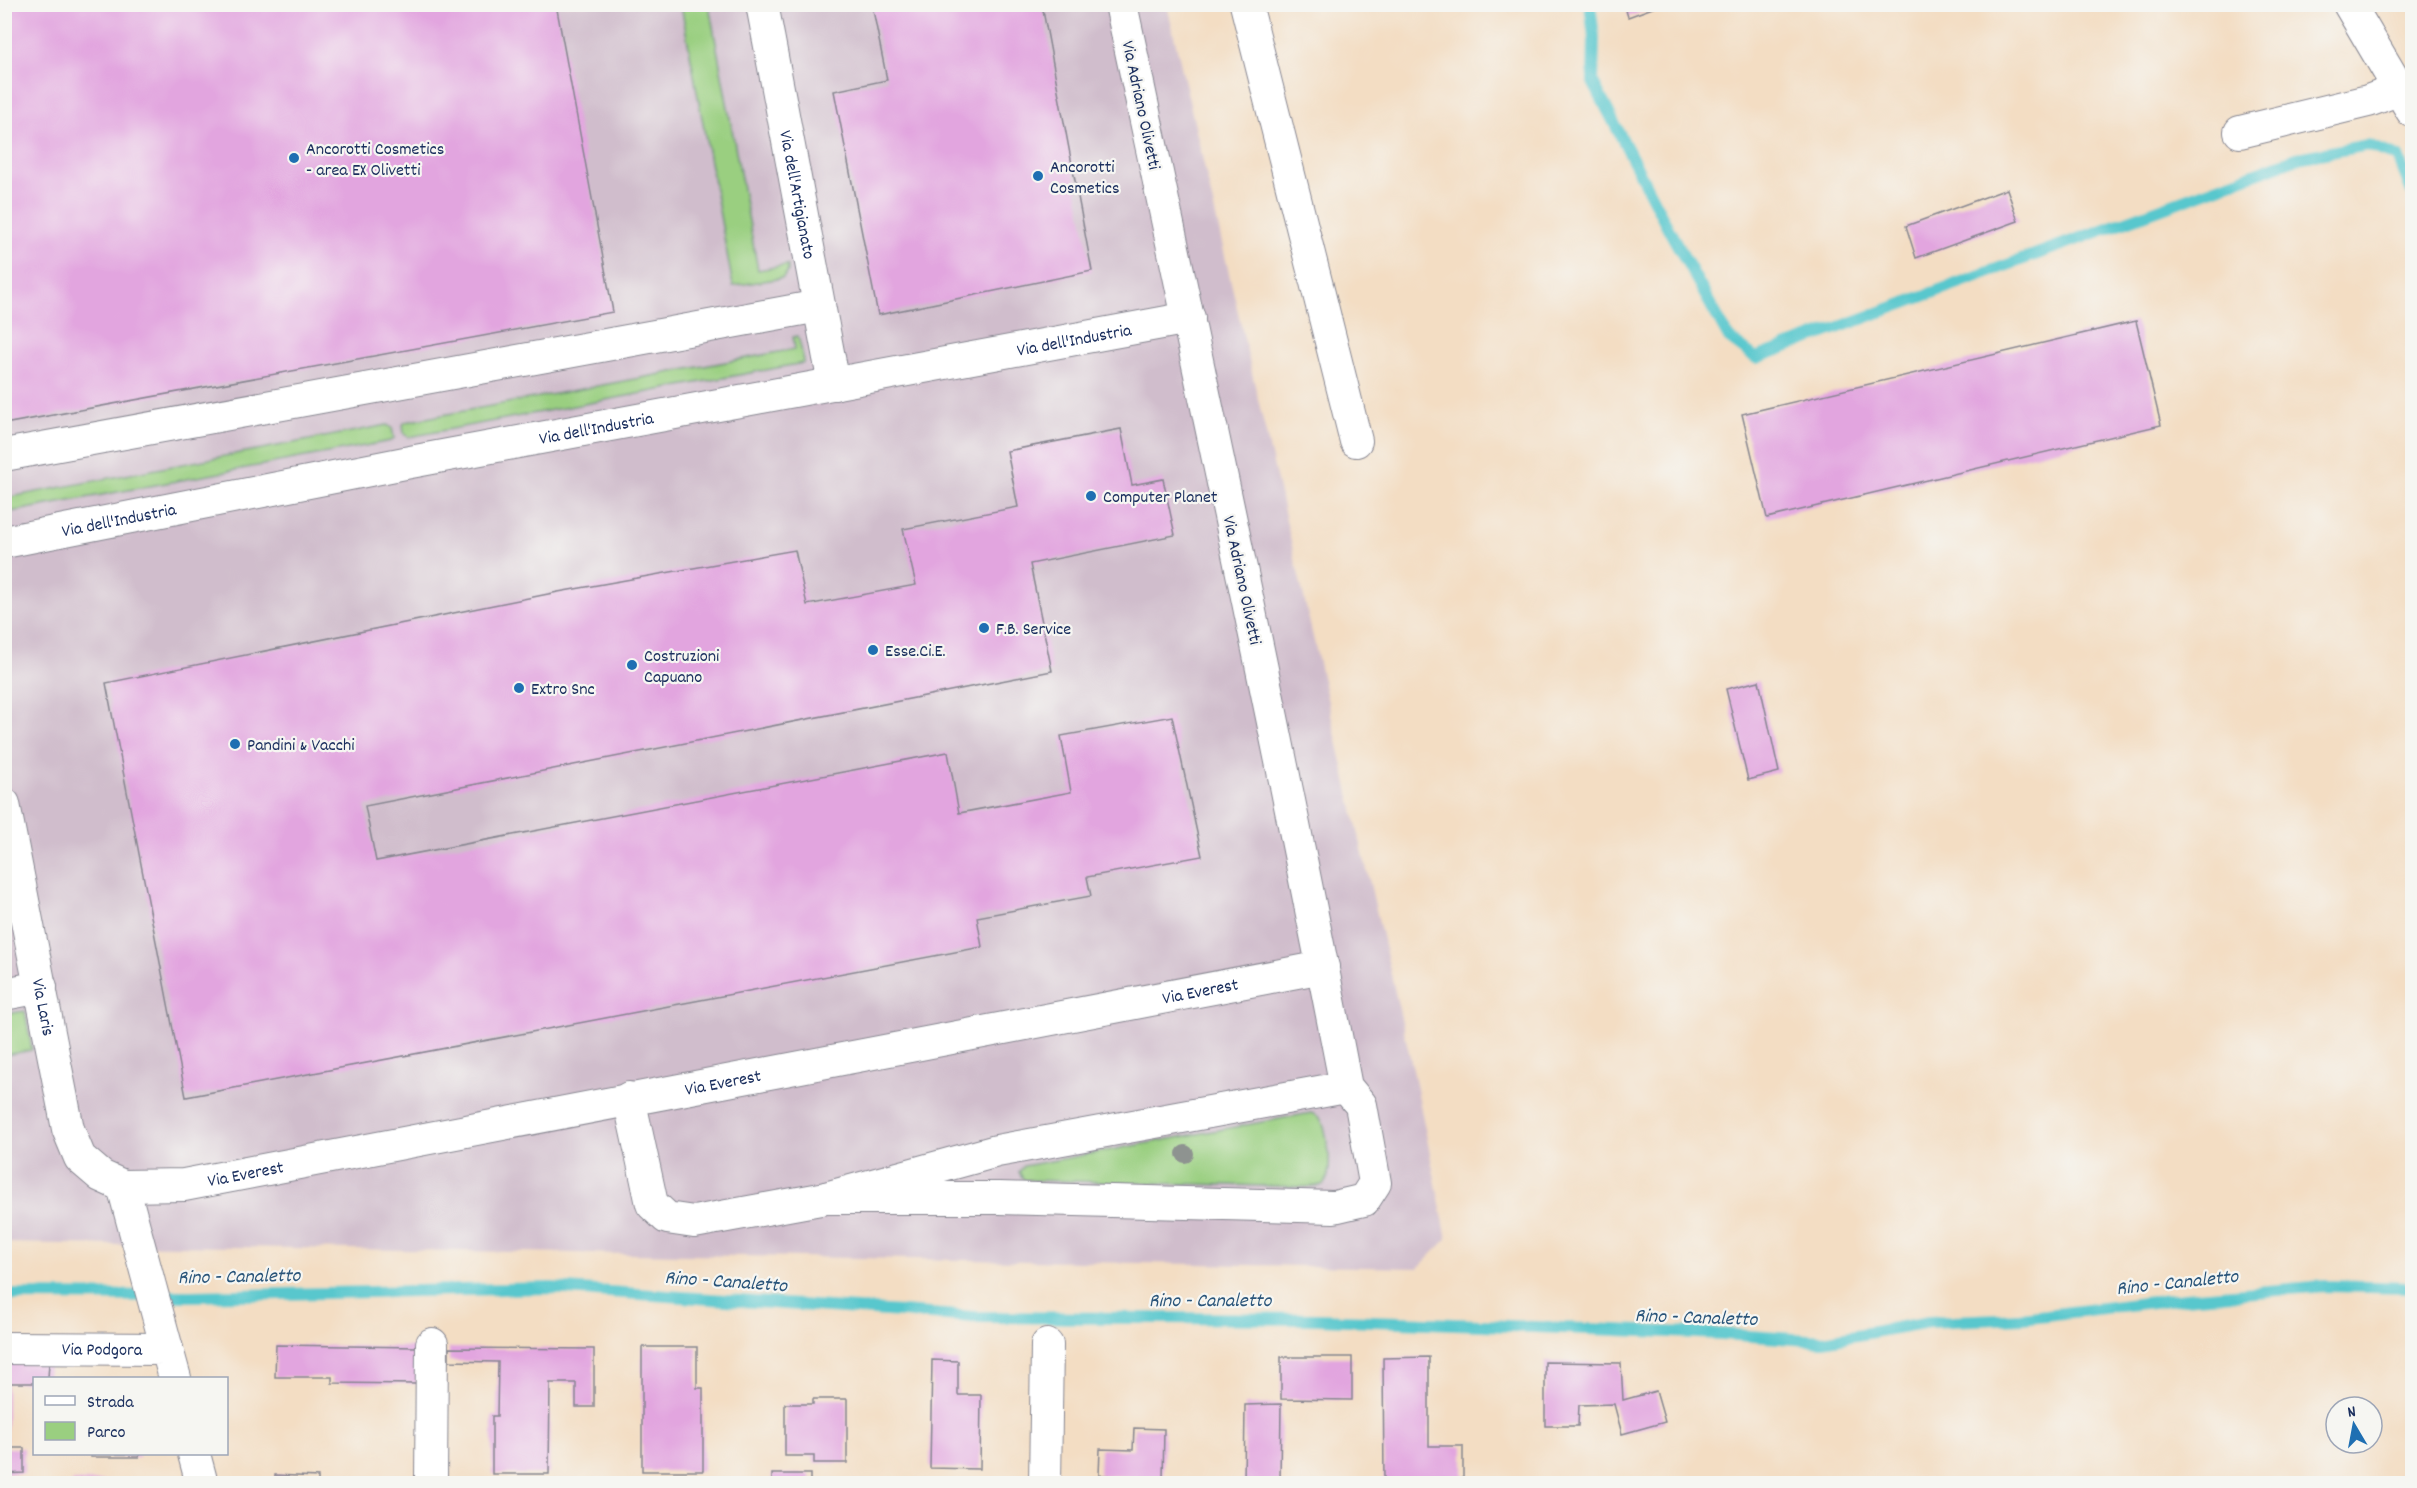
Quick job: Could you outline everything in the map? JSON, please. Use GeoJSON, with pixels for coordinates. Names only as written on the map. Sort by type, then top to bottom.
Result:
{"type":"FeatureCollection","features":[{"type":"Feature","properties":{"kind":"street","name":"Via dell'Artigianato"},"geometry":{"type":"LineString","coordinates":[[762,4],[834,384]]}},
{"type":"Feature","properties":{"kind":"street","name":"Via Adriano Olivetti"},"geometry":{"type":"LineString","coordinates":[[1120,4],[1189,318],[1346,1087]]}},
{"type":"Feature","properties":{"kind":"street"},"geometry":{"type":"LineString","coordinates":[[1246,4],[1356,441]]}},
{"type":"Feature","properties":{"kind":"street"},"geometry":{"type":"LineString","coordinates":[[2240,132],[2368,101],[2406,100],[2349,4]]}},
{"type":"Feature","properties":{"kind":"street"},"geometry":{"type":"LineString","coordinates":[[4,455],[819,306]]}},
{"type":"Feature","properties":{"kind":"street","name":"Via dell'Industria"},"geometry":{"type":"LineString","coordinates":[[4,542],[405,463],[1189,318]]}},
{"type":"Feature","properties":{"kind":"street","name":"Via Laris"},"geometry":{"type":"LineString","coordinates":[[4,804],[68,1129],[80,1158],[101,1176],[123,1186]]}},
{"type":"Feature","properties":{"kind":"street","name":"Via Everest"},"geometry":{"type":"LineString","coordinates":[[123,1186],[183,1185],[1323,967]]}},
{"type":"Feature","properties":{"kind":"street"},"geometry":{"type":"LineString","coordinates":[[4,994],[41,987]]}},
{"type":"Feature","properties":{"kind":"street"},"geometry":{"type":"LineString","coordinates":[[629,1098],[652,1204],[667,1218],[694,1222],[826,1198],[997,1151],[1346,1087],[1361,1105],[1375,1183],[1364,1200],[1334,1207],[999,1198],[826,1198]]}},
{"type":"Feature","properties":{"kind":"street"},"geometry":{"type":"LineString","coordinates":[[997,1151],[999,1198]]}},
{"type":"Feature","properties":{"kind":"street"},"geometry":{"type":"LineString","coordinates":[[123,1186],[171,1364]]}},
{"type":"Feature","properties":{"kind":"street"},"geometry":{"type":"LineString","coordinates":[[431,1484],[432,1344]]}},
{"type":"Feature","properties":{"kind":"street"},"geometry":{"type":"LineString","coordinates":[[1045,1484],[1047,1345]]}},
{"type":"Feature","properties":{"kind":"street","name":"Via Podgora"},"geometry":{"type":"LineString","coordinates":[[4,1348],[171,1364]]}},
{"type":"Feature","properties":{"kind":"street"},"geometry":{"type":"LineString","coordinates":[[194,1455],[202,1484]]}},
{"type":"Feature","properties":{"kind":"shaded area"},"geometry":{"type":"Polygon","coordinates":[[[5,5],[1167,5],[1414,1074],[1447,1239],[1418,1268],[5,1243],[5,5]]]}},
{"type":"Feature","properties":{"kind":"green space"},"geometry":{"type":"Polygon","coordinates":[[[681,5],[709,5],[758,270],[788,265],[788,271],[783,278],[733,286],[681,5]]]}},
{"type":"Feature","properties":{"kind":"green space"},"geometry":{"type":"Polygon","coordinates":[[[798,336],[803,363],[409,437],[404,434],[405,422],[795,349],[793,337],[798,336]]]}},
{"type":"Feature","properties":{"kind":"green space"},"geometry":{"type":"Polygon","coordinates":[[[387,425],[392,428],[394,438],[391,441],[5,513],[5,498],[387,425]]]}},
{"type":"Feature","properties":{"kind":"green space"},"geometry":{"type":"Polygon","coordinates":[[[25,1011],[32,1050],[5,1055],[5,1014],[25,1011]]]}},
{"type":"Feature","properties":{"kind":"green space"},"geometry":{"type":"Polygon","coordinates":[[[1311,1113],[1319,1117],[1322,1123],[1329,1152],[1328,1173],[1322,1185],[1308,1187],[1024,1180],[1019,1172],[1024,1166],[1311,1113]]]}},
{"type":"Feature","properties":{"kind":"building","name":"Ancorotti Cosmetics - area EX Olivetti"},"geometry":{"type":"Polygon","coordinates":[[[4,4],[556,4],[613,312],[4,424],[4,4]]]}},
{"type":"Feature","properties":{"kind":"building"},"geometry":{"type":"Polygon","coordinates":[[[1624,4],[1657,4],[1658,6],[1628,17],[1624,4]]]}},
{"type":"Feature","properties":{"kind":"building"},"geometry":{"type":"Polygon","coordinates":[[[872,5],[1042,5],[1092,271],[878,315],[834,91],[887,80],[872,5]]]}},
{"type":"Feature","properties":{"kind":"building"},"geometry":{"type":"Polygon","coordinates":[[[2007,189],[2018,221],[1916,258],[1906,226],[2007,189]]]}},
{"type":"Feature","properties":{"kind":"building"},"geometry":{"type":"Polygon","coordinates":[[[2136,321],[2161,425],[1767,518],[1742,414],[2136,321]]]}},
{"type":"Feature","properties":{"kind":"building"},"geometry":{"type":"Polygon","coordinates":[[[1121,429],[1132,485],[1163,479],[1175,535],[1030,564],[1052,671],[365,806],[376,861],[948,752],[959,813],[1071,792],[1061,736],[1172,716],[1202,856],[1087,877],[1091,896],[977,917],[982,947],[186,1097],[106,683],[558,592],[795,550],[807,605],[916,585],[903,529],[1018,507],[1007,451],[1121,429]]]}},
{"type":"Feature","properties":{"kind":"building"},"geometry":{"type":"Polygon","coordinates":[[[1759,681],[1779,772],[1748,780],[1726,689],[1759,681]]]}},
{"type":"Feature","properties":{"kind":"building"},"geometry":{"type":"Polygon","coordinates":[[[276,1345],[418,1347],[417,1384],[332,1383],[332,1377],[275,1377],[276,1345]]]}},
{"type":"Feature","properties":{"kind":"building"},"geometry":{"type":"Polygon","coordinates":[[[642,1347],[697,1347],[697,1388],[703,1388],[703,1471],[642,1471],[642,1347]]]}},
{"type":"Feature","properties":{"kind":"building"},"geometry":{"type":"Polygon","coordinates":[[[449,1348],[594,1349],[594,1407],[576,1407],[576,1383],[550,1383],[549,1474],[492,1474],[492,1416],[497,1416],[498,1362],[449,1361],[449,1348]]]}},
{"type":"Feature","properties":{"kind":"building"},"geometry":{"type":"Polygon","coordinates":[[[1281,1357],[1352,1357],[1352,1400],[1281,1399],[1281,1357]]]}},
{"type":"Feature","properties":{"kind":"building"},"geometry":{"type":"Polygon","coordinates":[[[1429,1357],[1429,1446],[1463,1446],[1463,1484],[1384,1484],[1383,1358],[1429,1357]]]}},
{"type":"Feature","properties":{"kind":"building"},"geometry":{"type":"Polygon","coordinates":[[[932,1360],[958,1361],[958,1395],[981,1395],[980,1469],[930,1468],[932,1360]]]}},
{"type":"Feature","properties":{"kind":"building"},"geometry":{"type":"Polygon","coordinates":[[[1545,1362],[1621,1363],[1623,1400],[1656,1391],[1665,1422],[1622,1434],[1614,1404],[1579,1405],[1578,1426],[1545,1426],[1545,1362]]]}},
{"type":"Feature","properties":{"kind":"building"},"geometry":{"type":"Polygon","coordinates":[[[4,1363],[49,1363],[48,1377],[33,1377],[33,1383],[7,1383],[7,1448],[24,1448],[24,1473],[4,1474],[4,1363]]]}},
{"type":"Feature","properties":{"kind":"building"},"geometry":{"type":"Polygon","coordinates":[[[813,1399],[847,1399],[847,1463],[814,1463],[814,1456],[785,1456],[785,1404],[813,1404],[813,1399]]]}},
{"type":"Feature","properties":{"kind":"building"},"geometry":{"type":"Polygon","coordinates":[[[1281,1404],[1280,1482],[1244,1483],[1245,1405],[1281,1404]]]}},
{"type":"Feature","properties":{"kind":"building"},"geometry":{"type":"Polygon","coordinates":[[[1134,1428],[1164,1429],[1163,1479],[1099,1475],[1100,1449],[1133,1450],[1134,1428]]]}},
{"type":"Feature","properties":{"kind":"building"},"geometry":{"type":"Polygon","coordinates":[[[91,1455],[139,1455],[139,1457],[91,1457],[91,1455]]]}},
{"type":"Feature","properties":{"kind":"building"},"geometry":{"type":"Polygon","coordinates":[[[772,1474],[810,1474],[810,1484],[772,1484],[772,1474]]]}},
{"type":"Feature","properties":{"kind":"building"},"geometry":{"type":"Polygon","coordinates":[[[275,1475],[318,1477],[318,1484],[275,1484],[275,1475]]]}},
{"type":"Feature","properties":{"kind":"building"},"geometry":{"type":"Polygon","coordinates":[[[71,1481],[141,1481],[141,1484],[71,1484],[71,1481]]]}},
{"type":"Feature","properties":{"kind":"waterway"},"geometry":{"type":"LineString","coordinates":[[1590,4],[1594,38],[1593,82],[1669,230],[1729,338],[1756,358],[2297,158],[2368,145],[2398,157],[2412,192]]}},
{"type":"Feature","properties":{"kind":"waterway","name":"Rino - Canaletto"},"geometry":{"type":"LineString","coordinates":[[4,1295],[190,1296],[551,1288],[974,1317],[1318,1319],[1722,1334],[1823,1341],[1929,1322],[2022,1318],[2185,1298],[2325,1286],[2412,1288]]}},
{"type":"Feature","properties":{"kind":"place","name":"Ancorotti Cosmetics - area EX Olivetti"},"geometry":{"type":"Point","coordinates":[294,158]}},
{"type":"Feature","properties":{"kind":"place","name":"Ancorotti Cosmetics"},"geometry":{"type":"Point","coordinates":[1038,176]}},
{"type":"Feature","properties":{"kind":"place","name":"Computer Planet"},"geometry":{"type":"Point","coordinates":[1091,496]}},
{"type":"Feature","properties":{"kind":"place","name":"F.B. Service"},"geometry":{"type":"Point","coordinates":[984,628]}},
{"type":"Feature","properties":{"kind":"place","name":"Esse.Ci.E."},"geometry":{"type":"Point","coordinates":[873,650]}},
{"type":"Feature","properties":{"kind":"place","name":"Costruzioni Capuano"},"geometry":{"type":"Point","coordinates":[632,665]}},
{"type":"Feature","properties":{"kind":"place","name":"Extro Snc"},"geometry":{"type":"Point","coordinates":[519,688]}},
{"type":"Feature","properties":{"kind":"place","name":"Pandini & Vacchi"},"geometry":{"type":"Point","coordinates":[235,744]}}]}
